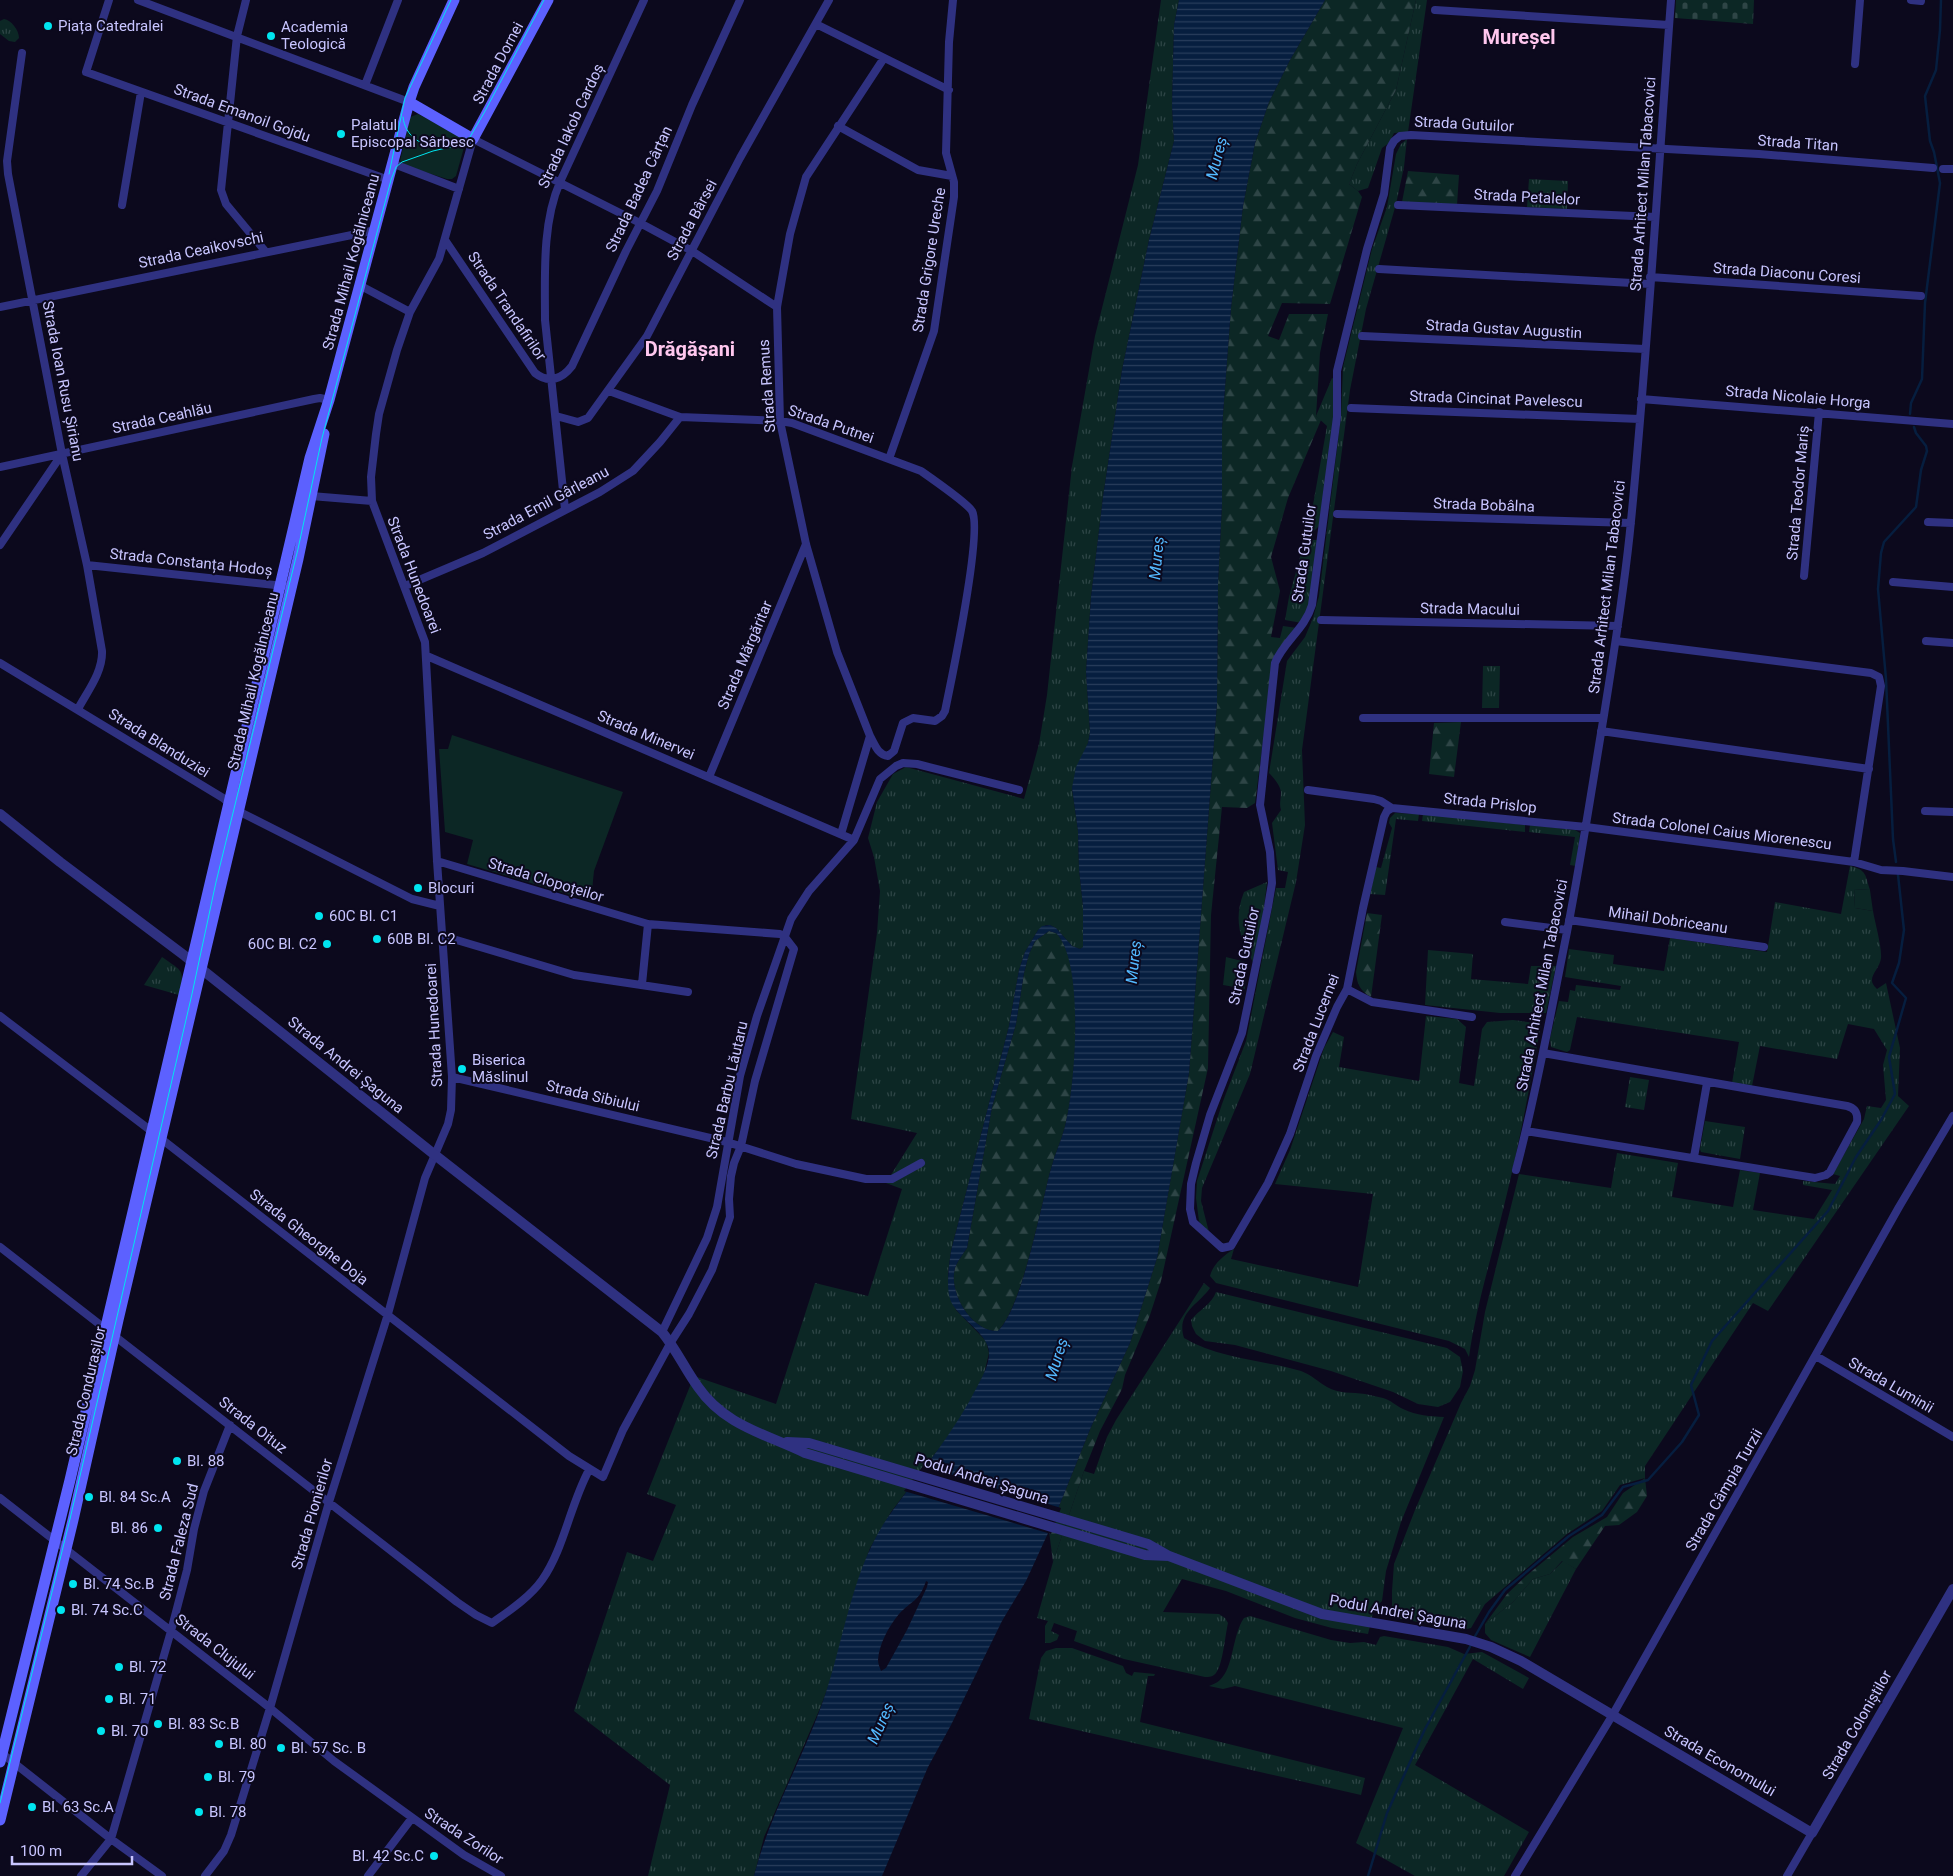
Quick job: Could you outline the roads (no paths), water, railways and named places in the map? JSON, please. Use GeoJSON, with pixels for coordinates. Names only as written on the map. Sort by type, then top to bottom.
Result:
{"type":"FeatureCollection","features":[{"type":"Feature","properties":{"kind":"main road","name":"Strada Mihail Kogălniceanu"},"geometry":{"type":"LineString","coordinates":[[196,965],[238,811],[286,586],[310,458],[329,400],[361,286],[409,102],[454,0]]}},
{"type":"Feature","properties":{"kind":"main road","name":"Strada Dornei"},"geometry":{"type":"LineString","coordinates":[[474,139],[548,0]]}},
{"type":"Feature","properties":{"kind":"main road"},"geometry":{"type":"LineString","coordinates":[[409,102],[474,139]]}},
{"type":"Feature","properties":{"kind":"main road","name":"Strada Mihail Kogălniceanu"},"geometry":{"type":"LineString","coordinates":[[196,965],[229,802],[311,496],[323,443],[329,400]]}},
{"type":"Feature","properties":{"kind":"main road","name":"Strada Condurașilor"},"geometry":{"type":"LineString","coordinates":[[1,1756],[110,1331],[196,965]]}},
{"type":"Feature","properties":{"kind":"main road","name":"Strada Condurașilor"},"geometry":{"type":"LineString","coordinates":[[0,1820],[65,1550],[110,1331]]}},
{"type":"Feature","properties":{"kind":"street","name":"Strada Emanoil Gojdu"},"geometry":{"type":"LineString","coordinates":[[109,0],[86,72],[389,180]]}},
{"type":"Feature","properties":{"kind":"street"},"geometry":{"type":"LineString","coordinates":[[138,0],[409,102]]}},
{"type":"Feature","properties":{"kind":"street"},"geometry":{"type":"LineString","coordinates":[[246,0],[237,36],[221,190],[226,204],[265,251]]}},
{"type":"Feature","properties":{"kind":"street"},"geometry":{"type":"LineString","coordinates":[[366,85],[398,0]]}},
{"type":"Feature","properties":{"kind":"street","name":"Strada Iakob Cardoș"},"geometry":{"type":"LineString","coordinates":[[565,509],[545,320],[549,212],[560,182],[644,0]]}},
{"type":"Feature","properties":{"kind":"street","name":"Strada Badea Cârțan"},"geometry":{"type":"LineString","coordinates":[[552,380],[566,374],[572,366],[657,191],[692,105],[740,0]]}},
{"type":"Feature","properties":{"kind":"street","name":"Strada Bârsei"},"geometry":{"type":"LineString","coordinates":[[556,416],[578,422],[588,418],[647,336],[740,158],[828,0]]}},
{"type":"Feature","properties":{"kind":"street","name":"Strada Grigore Ureche"},"geometry":{"type":"LineString","coordinates":[[889,459],[934,331],[954,197],[954,182],[946,153],[949,42],[953,0]]}},
{"type":"Feature","properties":{"kind":"street","name":"Strada Arhitect Milan Tabacovici"},"geometry":{"type":"LineString","coordinates":[[1516,1170],[1543,1053],[1569,920],[1618,626],[1631,523],[1640,419],[1671,0]]}},
{"type":"Feature","properties":{"kind":"street"},"geometry":{"type":"LineString","coordinates":[[1855,64],[1860,0]]}},
{"type":"Feature","properties":{"kind":"street"},"geometry":{"type":"LineString","coordinates":[[1911,0],[1921,1]]}},
{"type":"Feature","properties":{"kind":"street"},"geometry":{"type":"LineString","coordinates":[[1435,10],[1669,25]]}},
{"type":"Feature","properties":{"kind":"street"},"geometry":{"type":"LineString","coordinates":[[816,24],[949,90]]}},
{"type":"Feature","properties":{"kind":"street","name":"Strada Ioan Rusu Șirianu"},"geometry":{"type":"LineString","coordinates":[[22,53],[4,162],[33,299],[62,454],[87,565],[102,660],[78,709]]}},
{"type":"Feature","properties":{"kind":"street","name":"Strada Remus"},"geometry":{"type":"LineString","coordinates":[[884,58],[806,177],[790,234],[777,307],[780,421],[806,544],[837,652],[870,736],[882,755],[888,756],[894,751],[900,728],[906,720],[913,718],[935,722],[945,711],[972,560],[974,522],[972,511]]}},
{"type":"Feature","properties":{"kind":"street"},"geometry":{"type":"LineString","coordinates":[[122,205],[141,92]]}},
{"type":"Feature","properties":{"kind":"street"},"geometry":{"type":"LineString","coordinates":[[838,126],[918,170],[952,176]]}},
{"type":"Feature","properties":{"kind":"street","name":"Strada Gutuilor"},"geometry":{"type":"LineString","coordinates":[[1222,1248],[1194,1222],[1191,1216],[1192,1184],[1210,1115],[1242,1033],[1268,907],[1272,883],[1270,852],[1260,805],[1275,663],[1278,654],[1304,625],[1312,606],[1336,417],[1337,371],[1367,249],[1384,194],[1390,148],[1400,136],[1410,135],[1660,148]]}},
{"type":"Feature","properties":{"kind":"street"},"geometry":{"type":"LineString","coordinates":[[474,139],[692,251],[777,307]]}},
{"type":"Feature","properties":{"kind":"street","name":"Strada Hunedoarei"},"geometry":{"type":"LineString","coordinates":[[435,1155],[450,1118],[452,1077],[437,861],[427,656],[424,636],[372,501],[371,477],[379,414],[397,350],[410,312],[435,269],[474,139]]}},
{"type":"Feature","properties":{"kind":"street","name":"Strada Titan"},"geometry":{"type":"LineString","coordinates":[[1660,148],[1933,168]]}},
{"type":"Feature","properties":{"kind":"street"},"geometry":{"type":"LineString","coordinates":[[394,164],[459,189]]}},
{"type":"Feature","properties":{"kind":"street"},"geometry":{"type":"LineString","coordinates":[[1943,169],[1953,170]]}},
{"type":"Feature","properties":{"kind":"street","name":"Strada Petalelor"},"geometry":{"type":"LineString","coordinates":[[1398,204],[1655,217]]}},
{"type":"Feature","properties":{"kind":"street","name":"Strada Ceaikovschi"},"geometry":{"type":"LineString","coordinates":[[0,307],[265,251],[376,230]]}},
{"type":"Feature","properties":{"kind":"street","name":"Strada Trandafirilor"},"geometry":{"type":"LineString","coordinates":[[445,240],[535,373],[545,379],[552,380]]}},
{"type":"Feature","properties":{"kind":"street","name":"Strada Diaconu Coresi"},"geometry":{"type":"LineString","coordinates":[[1379,269],[1650,280],[1922,296]]}},
{"type":"Feature","properties":{"kind":"street"},"geometry":{"type":"LineString","coordinates":[[361,286],[410,312]]}},
{"type":"Feature","properties":{"kind":"street","name":"Strada Gustav Augustin"},"geometry":{"type":"LineString","coordinates":[[1362,336],[1645,349]]}},
{"type":"Feature","properties":{"kind":"street","name":"Strada Putnei"},"geometry":{"type":"LineString","coordinates":[[609,391],[680,417],[780,421],[810,429],[921,471],[938,482],[972,511]]}},
{"type":"Feature","properties":{"kind":"street","name":"Strada Nicolaie Horga"},"geometry":{"type":"LineString","coordinates":[[1641,398],[1953,424]]}},
{"type":"Feature","properties":{"kind":"street","name":"Strada Ceahlău"},"geometry":{"type":"LineString","coordinates":[[0,468],[314,399],[329,400]]}},
{"type":"Feature","properties":{"kind":"street","name":"Strada Cincinat Pavelescu"},"geometry":{"type":"LineString","coordinates":[[1351,408],[1640,419]]}},
{"type":"Feature","properties":{"kind":"street","name":"Strada Teodor Mariș"},"geometry":{"type":"LineString","coordinates":[[1804,576],[1819,412]]}},
{"type":"Feature","properties":{"kind":"street","name":"Strada Emil Gârleanu"},"geometry":{"type":"LineString","coordinates":[[405,586],[483,553],[600,492],[633,471],[680,417]]}},
{"type":"Feature","properties":{"kind":"street"},"geometry":{"type":"LineString","coordinates":[[0,545],[62,454]]}},
{"type":"Feature","properties":{"kind":"street"},"geometry":{"type":"LineString","coordinates":[[311,496],[372,501]]}},
{"type":"Feature","properties":{"kind":"street","name":"Strada Bobâlna"},"geometry":{"type":"LineString","coordinates":[[1337,514],[1631,523]]}},
{"type":"Feature","properties":{"kind":"street"},"geometry":{"type":"LineString","coordinates":[[1928,522],[1953,523]]}},
{"type":"Feature","properties":{"kind":"street","name":"Strada Mărgăritar"},"geometry":{"type":"LineString","coordinates":[[709,777],[806,544]]}},
{"type":"Feature","properties":{"kind":"street","name":"Strada Constanța Hodoș"},"geometry":{"type":"LineString","coordinates":[[87,565],[286,586]]}},
{"type":"Feature","properties":{"kind":"street"},"geometry":{"type":"LineString","coordinates":[[1893,582],[1953,587]]}},
{"type":"Feature","properties":{"kind":"street","name":"Strada Macului"},"geometry":{"type":"LineString","coordinates":[[1322,620],[1618,626]]}},
{"type":"Feature","properties":{"kind":"street"},"geometry":{"type":"LineString","coordinates":[[1616,641],[1871,673],[1879,677],[1881,686],[1854,862]]}},
{"type":"Feature","properties":{"kind":"street"},"geometry":{"type":"LineString","coordinates":[[1926,641],[1953,643]]}},
{"type":"Feature","properties":{"kind":"street","name":"Strada Minervei"},"geometry":{"type":"LineString","coordinates":[[427,656],[854,840]]}},
{"type":"Feature","properties":{"kind":"street","name":"Strada Blanduziei"},"geometry":{"type":"LineString","coordinates":[[0,662],[229,802],[238,811],[412,899],[440,906]]}},
{"type":"Feature","properties":{"kind":"street"},"geometry":{"type":"LineString","coordinates":[[1363,718],[1603,718]]}},
{"type":"Feature","properties":{"kind":"street"},"geometry":{"type":"LineString","coordinates":[[1601,731],[1869,769]]}},
{"type":"Feature","properties":{"kind":"street"},"geometry":{"type":"LineString","coordinates":[[841,834],[870,736]]}},
{"type":"Feature","properties":{"kind":"street","name":"Strada Barbu Lăutaru"},"geometry":{"type":"LineString","coordinates":[[662,1332],[707,1238],[717,1207],[740,1076],[757,1016],[784,936],[798,906],[854,840],[880,779],[896,766],[903,763],[936,768],[1020,790]]}},
{"type":"Feature","properties":{"kind":"street","name":"Strada Prislop"},"geometry":{"type":"LineString","coordinates":[[1308,790],[1381,800],[1392,808],[1586,827]]}},
{"type":"Feature","properties":{"kind":"street","name":"Strada Lucernei"},"geometry":{"type":"LineString","coordinates":[[1222,1248],[1230,1246],[1234,1242],[1268,1183],[1290,1134],[1316,1056],[1347,989],[1384,817],[1387,811],[1392,808]]}},
{"type":"Feature","properties":{"kind":"street"},"geometry":{"type":"LineString","coordinates":[[1925,811],[1953,812]]}},
{"type":"Feature","properties":{"kind":"street","name":"Strada Andrei Șaguna"},"geometry":{"type":"LineString","coordinates":[[0,814],[196,965],[662,1332],[671,1342]]}},
{"type":"Feature","properties":{"kind":"street","name":"Strada Colonel Caius Miorenescu"},"geometry":{"type":"LineString","coordinates":[[1586,827],[1854,862],[1881,870],[1953,877]]}},
{"type":"Feature","properties":{"kind":"street","name":"Strada Clopoțeilor"},"geometry":{"type":"LineString","coordinates":[[437,861],[648,924],[773,933],[784,936]]}},
{"type":"Feature","properties":{"kind":"street","name":"Mihail Dobriceanu"},"geometry":{"type":"LineString","coordinates":[[1569,920],[1764,947]]}},
{"type":"Feature","properties":{"kind":"street"},"geometry":{"type":"LineString","coordinates":[[1505,922],[1567,930]]}},
{"type":"Feature","properties":{"kind":"street"},"geometry":{"type":"LineString","coordinates":[[642,984],[648,924]]}},
{"type":"Feature","properties":{"kind":"street"},"geometry":{"type":"LineString","coordinates":[[443,936],[574,975],[688,992]]}},
{"type":"Feature","properties":{"kind":"street"},"geometry":{"type":"LineString","coordinates":[[671,1342],[690,1314],[712,1270],[730,1217],[729,1199],[734,1163],[741,1146],[755,1081],[794,949],[784,936]]}},
{"type":"Feature","properties":{"kind":"street"},"geometry":{"type":"LineString","coordinates":[[1347,989],[1362,999],[1372,1002],[1472,1017]]}},
{"type":"Feature","properties":{"kind":"street","name":"Strada Gheorghe Doja"},"geometry":{"type":"LineString","coordinates":[[0,1016],[388,1314],[561,1450],[589,1470],[603,1477],[623,1430],[671,1342]]}},
{"type":"Feature","properties":{"kind":"street"},"geometry":{"type":"LineString","coordinates":[[1526,1131],[1807,1177],[1820,1177],[1830,1172],[1857,1122],[1858,1116],[1856,1111],[1847,1106],[1543,1053]]}},
{"type":"Feature","properties":{"kind":"street","name":"Strada Sibiului"},"geometry":{"type":"LineString","coordinates":[[452,1077],[728,1142],[796,1164],[866,1180],[892,1179],[921,1163]]}},
{"type":"Feature","properties":{"kind":"street"},"geometry":{"type":"LineString","coordinates":[[1694,1157],[1707,1083]]}},
{"type":"Feature","properties":{"kind":"street","name":"Strada Câmpia Turzii"},"geometry":{"type":"LineString","coordinates":[[1515,1876],[1612,1716],[1899,1207],[1953,1116]]}},
{"type":"Feature","properties":{"kind":"street","name":"Strada Pionierilor"},"geometry":{"type":"LineString","coordinates":[[205,1876],[228,1844],[270,1708],[329,1502],[388,1314],[426,1178],[435,1155]]}},
{"type":"Feature","properties":{"kind":"street","name":"Strada Oituz"},"geometry":{"type":"LineString","coordinates":[[0,1246],[457,1602],[492,1623],[533,1591],[542,1581],[551,1565],[573,1503],[589,1470]]}},
{"type":"Feature","properties":{"kind":"street","name":"Podul Andrei Șaguna"},"geometry":{"type":"LineString","coordinates":[[671,1342],[698,1387],[713,1405],[733,1421],[746,1428],[806,1453],[1145,1555],[1169,1556]]}},
{"type":"Feature","properties":{"kind":"street","name":"Strada Luminii"},"geometry":{"type":"LineString","coordinates":[[1816,1356],[1953,1437]]}},
{"type":"Feature","properties":{"kind":"street","name":"Strada Faleza Sud"},"geometry":{"type":"LineString","coordinates":[[111,1839],[171,1631],[187,1570],[194,1529],[204,1491],[230,1425]]}},
{"type":"Feature","properties":{"kind":"street","name":"Podul Andrei Șaguna"},"geometry":{"type":"LineString","coordinates":[[783,1442],[809,1443],[1148,1544],[1169,1556],[1322,1614],[1466,1639],[1521,1661],[1612,1716]]}},
{"type":"Feature","properties":{"kind":"street","name":"Strada Clujului"},"geometry":{"type":"LineString","coordinates":[[0,1498],[334,1760],[412,1818]]}},
{"type":"Feature","properties":{"kind":"street","name":"Strada Coloniștilor"},"geometry":{"type":"LineString","coordinates":[[1787,1876],[1953,1589]]}},
{"type":"Feature","properties":{"kind":"street","name":"Strada Economului"},"geometry":{"type":"LineString","coordinates":[[1612,1716],[1812,1833]]}},
{"type":"Feature","properties":{"kind":"street"},"geometry":{"type":"LineString","coordinates":[[1,1756],[13,1762],[111,1839],[162,1876]]}},
{"type":"Feature","properties":{"kind":"street"},"geometry":{"type":"LineString","coordinates":[[368,1876],[412,1818]]}},
{"type":"Feature","properties":{"kind":"street","name":"Strada Zorilor"},"geometry":{"type":"LineString","coordinates":[[412,1818],[464,1855],[501,1876]]}},
{"type":"Feature","properties":{"kind":"street"},"geometry":{"type":"LineString","coordinates":[[81,1876],[111,1839]]}},
{"type":"Feature","properties":{"kind":"water","name":"Mureș"},"geometry":{"type":"Polygon","coordinates":[[[1179,0],[1325,0],[1290,60],[1269,102],[1255,143],[1243,206],[1231,308],[1222,428],[1217,703],[1189,1073],[1157,1258],[1130,1343],[1091,1427],[1049,1531],[1026,1581],[1002,1621],[951,1725],[928,1767],[882,1876],[754,1876],[768,1832],[822,1704],[850,1604],[867,1555],[893,1510],[959,1418],[987,1366],[989,1358],[988,1346],[979,1333],[959,1313],[950,1299],[948,1287],[949,1269],[951,1251],[1009,1026],[1019,970],[1025,952],[1038,930],[1042,926],[1050,925],[1056,928],[1072,946],[1080,949],[1083,947],[1083,906],[1079,869],[1078,831],[1072,788],[1076,767],[1088,743],[1090,732],[1086,672],[1091,597],[1103,497],[1122,370],[1149,240],[1174,141],[1172,106],[1174,25],[1179,0]],[[1049,931],[1035,941],[1029,954],[1016,1024],[992,1107],[967,1248],[955,1268],[955,1289],[964,1309],[979,1325],[988,1330],[998,1331],[1019,1292],[1050,1174],[1065,1127],[1069,1104],[1075,1024],[1071,969],[1065,948],[1056,933],[1049,931]],[[926,1581],[921,1593],[899,1614],[885,1636],[878,1660],[881,1671],[886,1668],[907,1630],[927,1587],[928,1582],[926,1581]]]}},
{"type":"Feature","properties":{"kind":"waterway"},"geometry":{"type":"LineString","coordinates":[[1910,414],[1911,403],[1922,379],[1925,303],[1940,183],[1930,141],[1925,96],[1936,70],[1941,0]]}},
{"type":"Feature","properties":{"kind":"waterway"},"geometry":{"type":"LineString","coordinates":[[1896,862],[1893,839],[1886,679],[1878,589],[1881,553],[1884,542],[1916,507],[1921,470],[1927,451],[1926,446],[1916,433],[1914,427]]}},
{"type":"Feature","properties":{"kind":"waterway"},"geometry":{"type":"LineString","coordinates":[[1474,1638],[1489,1612],[1505,1590],[1569,1536],[1602,1515],[1623,1487],[1648,1480],[1682,1442],[1699,1415],[1691,1385],[1712,1341],[1828,1211],[1856,1157],[1881,1120],[1895,1094],[1889,1057],[1906,998],[1892,983],[1899,963],[1904,930],[1898,875]]}},
{"type":"Feature","properties":{"kind":"waterway"},"geometry":{"type":"LineString","coordinates":[[1368,1876],[1387,1813],[1425,1729],[1472,1643]]}},
{"type":"Feature","properties":{"kind":"tram line"},"geometry":{"type":"LineString","coordinates":[[389,174],[405,98],[451,0]]}},
{"type":"Feature","properties":{"kind":"tram line"},"geometry":{"type":"LineString","coordinates":[[0,1803],[70,1519],[192,994],[216,882],[298,549],[322,438],[391,180],[396,167],[402,162],[433,151],[459,145],[470,137],[544,0]]}},
{"type":"Feature","properties":{"kind":"tram line"},"geometry":{"type":"LineString","coordinates":[[403,117],[404,124],[411,135],[421,143],[440,148]]}},
{"type":"Feature","properties":{"kind":"place","name":"Piața Catedralei"},"geometry":{"type":"Point","coordinates":[48,26]}},
{"type":"Feature","properties":{"kind":"place","name":"Academia Teologică"},"geometry":{"type":"Point","coordinates":[271,36]}},
{"type":"Feature","properties":{"kind":"place","name":"Palatul Episcopal Sârbesc"},"geometry":{"type":"Point","coordinates":[341,134]}},
{"type":"Feature","properties":{"kind":"place","name":"Blocuri"},"geometry":{"type":"Point","coordinates":[418,888]}},
{"type":"Feature","properties":{"kind":"place","name":"60C Bl. C1"},"geometry":{"type":"Point","coordinates":[319,916]}},
{"type":"Feature","properties":{"kind":"place","name":"60B Bl. C2"},"geometry":{"type":"Point","coordinates":[377,939]}},
{"type":"Feature","properties":{"kind":"place","name":"60C Bl. C2"},"geometry":{"type":"Point","coordinates":[327,944]}},
{"type":"Feature","properties":{"kind":"place","name":"Biserica Măslinul"},"geometry":{"type":"Point","coordinates":[462,1069]}},
{"type":"Feature","properties":{"kind":"place","name":"Bl. 88"},"geometry":{"type":"Point","coordinates":[177,1461]}},
{"type":"Feature","properties":{"kind":"place","name":"Bl. 84 Sc.A"},"geometry":{"type":"Point","coordinates":[89,1497]}},
{"type":"Feature","properties":{"kind":"place","name":"Bl. 86"},"geometry":{"type":"Point","coordinates":[158,1528]}},
{"type":"Feature","properties":{"kind":"place","name":"Bl. 74 Sc.B"},"geometry":{"type":"Point","coordinates":[73,1584]}},
{"type":"Feature","properties":{"kind":"place","name":"Bl. 74 Sc.C"},"geometry":{"type":"Point","coordinates":[61,1610]}},
{"type":"Feature","properties":{"kind":"place","name":"Bl. 72"},"geometry":{"type":"Point","coordinates":[119,1667]}},
{"type":"Feature","properties":{"kind":"place","name":"Bl. 71"},"geometry":{"type":"Point","coordinates":[109,1699]}},
{"type":"Feature","properties":{"kind":"place","name":"Bl. 83 Sc.B"},"geometry":{"type":"Point","coordinates":[158,1724]}},
{"type":"Feature","properties":{"kind":"place","name":"Bl. 70"},"geometry":{"type":"Point","coordinates":[101,1731]}},
{"type":"Feature","properties":{"kind":"place","name":"Bl. 80"},"geometry":{"type":"Point","coordinates":[219,1744]}},
{"type":"Feature","properties":{"kind":"place","name":"Bl. 57 Sc. B"},"geometry":{"type":"Point","coordinates":[281,1748]}},
{"type":"Feature","properties":{"kind":"place","name":"Bl. 79"},"geometry":{"type":"Point","coordinates":[208,1777]}},
{"type":"Feature","properties":{"kind":"place","name":"Bl. 63 Sc.A"},"geometry":{"type":"Point","coordinates":[32,1807]}},
{"type":"Feature","properties":{"kind":"place","name":"Bl. 78"},"geometry":{"type":"Point","coordinates":[199,1812]}},
{"type":"Feature","properties":{"kind":"place","name":"Bl. 42 Sc.C"},"geometry":{"type":"Point","coordinates":[434,1856]}},
{"type":"Feature","properties":{"kind":"district","name":"Mureșel"},"geometry":{"type":"Point","coordinates":[1519,37]}},
{"type":"Feature","properties":{"kind":"district","name":"Drăgășani"},"geometry":{"type":"Point","coordinates":[690,349]}}]}
